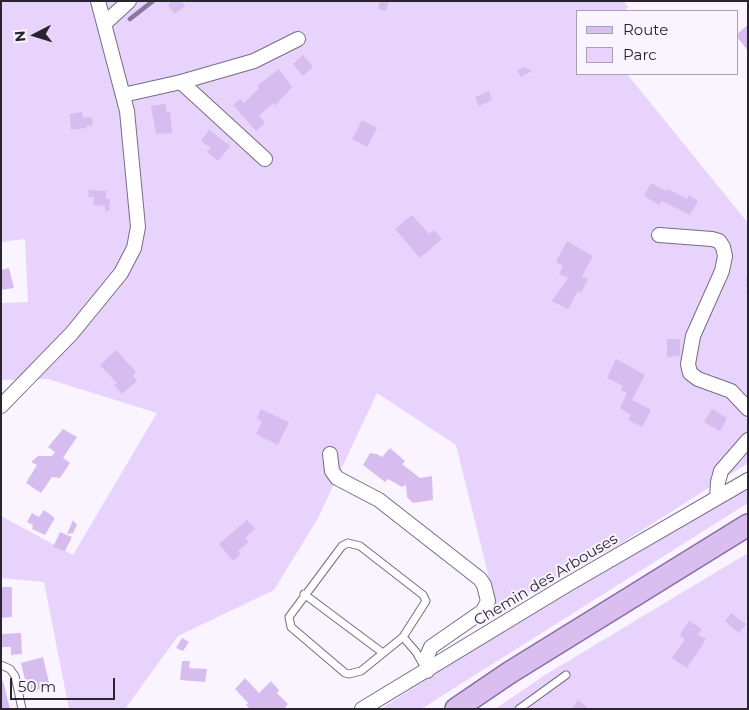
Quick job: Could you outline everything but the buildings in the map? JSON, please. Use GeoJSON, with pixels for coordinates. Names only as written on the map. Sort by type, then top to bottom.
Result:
{"type":"FeatureCollection","features":[{"type":"Feature","properties":{"kind":"main road"},"geometry":{"type":"LineString","coordinates":[[456,709],[509,673],[748,525]]}},
{"type":"Feature","properties":{"kind":"street"},"geometry":{"type":"LineString","coordinates":[[1,406],[72,333],[121,273],[134,248],[138,227],[136,193],[123,95],[98,1]]}},
{"type":"Feature","properties":{"kind":"street"},"geometry":{"type":"LineString","coordinates":[[104,24],[130,1]]}},
{"type":"Feature","properties":{"kind":"street"},"geometry":{"type":"LineString","coordinates":[[123,95],[180,82],[254,61],[298,39]]}},
{"type":"Feature","properties":{"kind":"street"},"geometry":{"type":"LineString","coordinates":[[180,82],[265,159]]}},
{"type":"Feature","properties":{"kind":"street"},"geometry":{"type":"LineString","coordinates":[[659,235],[712,239],[719,241],[723,247],[725,256],[722,271],[693,336],[688,364],[690,373],[698,379],[731,391],[748,409]]}},
{"type":"Feature","properties":{"kind":"street"},"geometry":{"type":"LineString","coordinates":[[717,498],[721,470],[748,440]]}},
{"type":"Feature","properties":{"kind":"street"},"geometry":{"type":"LineString","coordinates":[[330,454],[332,471],[336,478],[353,484],[384,503],[480,579],[484,585],[488,602],[484,611],[432,647],[426,656],[427,671]]}},
{"type":"Feature","properties":{"kind":"street","name":"Chemin des Arbouses"},"geometry":{"type":"LineString","coordinates":[[362,709],[565,586],[748,480]]}},
{"type":"Feature","properties":{"kind":"lane"},"geometry":{"type":"LineString","coordinates":[[348,543],[360,546],[425,598],[426,606],[403,637],[361,671],[355,674],[345,673],[291,627],[289,617],[290,612],[342,546],[348,543]]}},
{"type":"Feature","properties":{"kind":"lane"},"geometry":{"type":"LineString","coordinates":[[304,594],[383,653]]}},
{"type":"Feature","properties":{"kind":"lane"},"geometry":{"type":"LineString","coordinates":[[403,637],[416,652],[427,671]]}},
{"type":"Feature","properties":{"kind":"lane"},"geometry":{"type":"LineString","coordinates":[[1,666],[10,669],[15,676],[22,709]]}},
{"type":"Feature","properties":{"kind":"lane"},"geometry":{"type":"LineString","coordinates":[[519,709],[566,674]]}},
{"type":"Feature","properties":{"kind":"path"},"geometry":{"type":"LineString","coordinates":[[748,277],[748,292]]}},
{"type":"Feature","properties":{"kind":"green space"},"geometry":{"type":"Polygon","coordinates":[[[1,1],[624,1],[628,7],[625,10],[576,10],[576,75],[628,75],[748,223],[748,463],[617,546],[497,610],[456,445],[377,393],[318,518],[274,590],[178,636],[125,709],[69,709],[44,582],[1,578],[1,516],[73,555],[157,413],[48,379],[1,380],[1,303],[28,302],[25,239],[1,242],[1,1]]]}},
{"type":"Feature","properties":{"kind":"green space"},"geometry":{"type":"Polygon","coordinates":[[[748,482],[748,503],[421,709],[381,709],[489,638],[748,482]]]}},
{"type":"Feature","properties":{"kind":"green space"},"geometry":{"type":"Polygon","coordinates":[[[748,553],[748,709],[495,709],[545,675],[748,553]]]}},
{"type":"Feature","properties":{"kind":"waterway"},"geometry":{"type":"LineString","coordinates":[[130,19],[153,1]]}}]}
